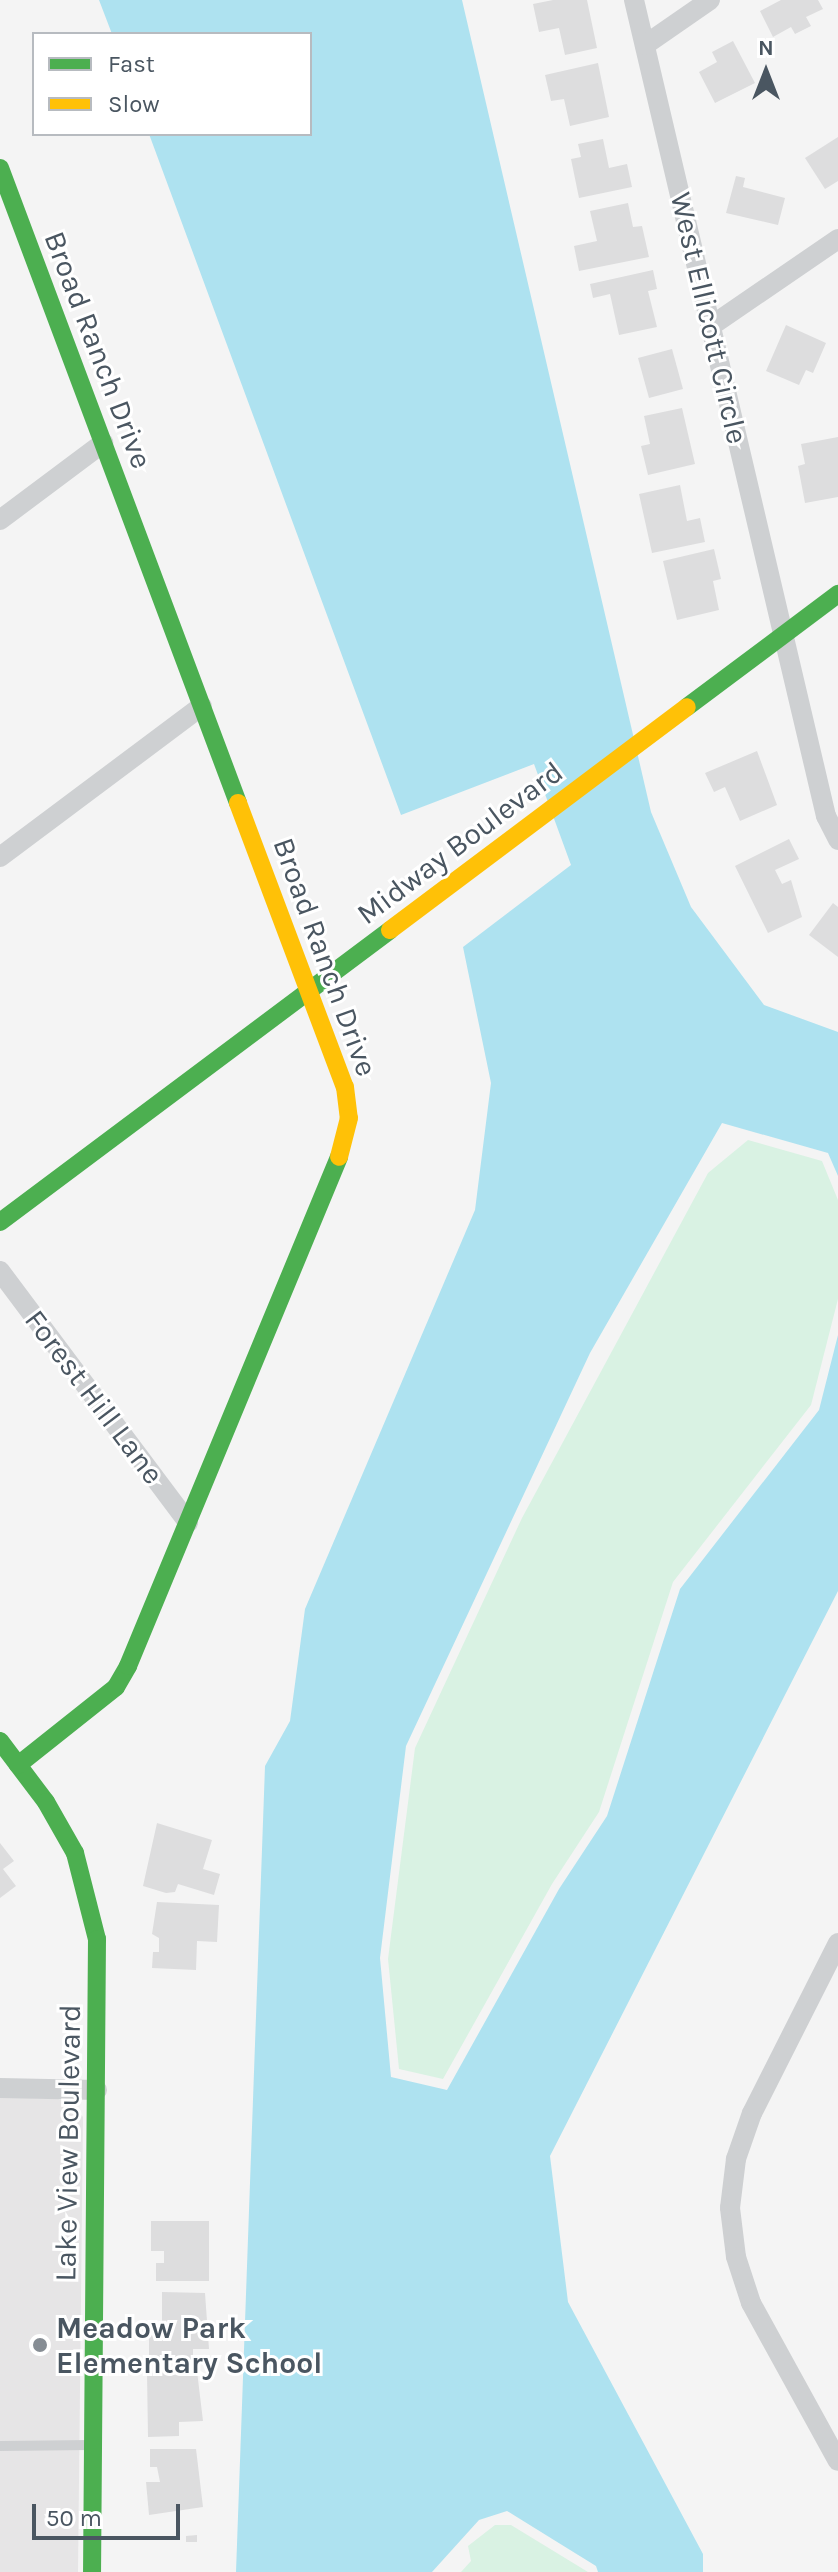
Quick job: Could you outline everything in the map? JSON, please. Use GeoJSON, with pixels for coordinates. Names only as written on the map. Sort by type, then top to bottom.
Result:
{"type":"FeatureCollection","features":[{"type":"Feature","properties":{"kind":"street","name":"West Ellicott Circle"},"geometry":{"type":"LineString","coordinates":[[634,0],[826,816],[838,840]]}},
{"type":"Feature","properties":{"kind":"street"},"geometry":{"type":"LineString","coordinates":[[645,45],[710,0]]}},
{"type":"Feature","properties":{"kind":"street","name":"Broad Ranch Drive"},"geometry":{"type":"LineString","coordinates":[[1,177],[345,1087],[349,1118],[342,1149],[188,1522],[116,1687],[18,1765]]}},
{"type":"Feature","properties":{"kind":"street"},"geometry":{"type":"LineString","coordinates":[[711,326],[838,239]]}},
{"type":"Feature","properties":{"kind":"street"},"geometry":{"type":"LineString","coordinates":[[0,520],[103,443]]}},
{"type":"Feature","properties":{"kind":"street","name":"Midway Boulevard"},"geometry":{"type":"LineString","coordinates":[[0,1222],[838,594]]}},
{"type":"Feature","properties":{"kind":"street"},"geometry":{"type":"LineString","coordinates":[[0,857],[202,706]]}},
{"type":"Feature","properties":{"kind":"street","name":"Forest Hill Lane"},"geometry":{"type":"LineString","coordinates":[[0,1271],[188,1522]]}},
{"type":"Feature","properties":{"kind":"street","name":"Lake View Boulevard"},"geometry":{"type":"LineString","coordinates":[[0,1741],[61,1827],[93,1910],[98,1969],[92,2572]]}},
{"type":"Feature","properties":{"kind":"street"},"geometry":{"type":"LineString","coordinates":[[835,2449],[751,2303],[736,2257],[730,2208],[736,2159],[747,2124],[838,1943]]}},
{"type":"Feature","properties":{"kind":"street"},"geometry":{"type":"LineString","coordinates":[[0,2088],[97,2090]]}},
{"type":"Feature","properties":{"kind":"lane"},"geometry":{"type":"LineString","coordinates":[[0,2446],[93,2445]]}},
{"type":"Feature","properties":{"kind":"shaded area","name":"Meadow Park Elementary School"},"geometry":{"type":"Polygon","coordinates":[[[0,2097],[58,2099],[73,2104],[83,2117],[78,2572],[0,2572],[0,2097]]]}},
{"type":"Feature","properties":{"kind":"green space"},"geometry":{"type":"Polygon","coordinates":[[[748,1140],[822,1161],[838,1200],[838,1299],[811,1405],[673,1582],[599,1812],[552,1884],[443,2079],[399,2069],[388,1959],[415,1748],[522,1518],[708,1173],[748,1140]]]}},
{"type":"Feature","properties":{"kind":"green space"},"geometry":{"type":"Polygon","coordinates":[[[495,2525],[511,2525],[588,2572],[461,2572],[471,2561],[468,2546],[495,2525]]]}},
{"type":"Feature","properties":{"kind":"water"},"geometry":{"type":"Polygon","coordinates":[[[99,0],[462,0],[651,812],[691,907],[764,1005],[838,1032],[838,1176],[828,1153],[722,1123],[590,1353],[406,1746],[380,1958],[391,2077],[447,2090],[559,1889],[607,1816],[680,1589],[819,1410],[838,1335],[838,1591],[550,2156],[568,2302],[703,2554],[703,2572],[598,2572],[596,2566],[507,2511],[479,2520],[432,2572],[236,2572],[265,1766],[290,1721],[305,1609],[475,1210],[491,1083],[463,947],[571,865],[534,764],[401,815],[150,136],[312,136],[312,32],[111,32],[99,0]]]}},
{"type":"Feature","properties":{"kind":"building"},"geometry":{"type":"Polygon","coordinates":[[[553,0],[587,0],[597,48],[565,55],[559,28],[539,32],[533,4],[553,0]]]}},
{"type":"Feature","properties":{"kind":"building"},"geometry":{"type":"Polygon","coordinates":[[[781,0],[818,0],[823,9],[806,17],[811,26],[795,34],[791,27],[773,37],[760,11],[781,0]]]}},
{"type":"Feature","properties":{"kind":"building"},"geometry":{"type":"Polygon","coordinates":[[[733,41],[755,83],[715,103],[699,72],[717,62],[712,52],[733,41]]]}},
{"type":"Feature","properties":{"kind":"building"},"geometry":{"type":"Polygon","coordinates":[[[598,63],[609,117],[570,126],[564,99],[551,101],[545,75],[598,63]]]}},
{"type":"Feature","properties":{"kind":"building"},"geometry":{"type":"Polygon","coordinates":[[[838,137],[838,181],[825,189],[805,158],[838,137]]]}},
{"type":"Feature","properties":{"kind":"building"},"geometry":{"type":"Polygon","coordinates":[[[603,139],[609,168],[627,164],[632,187],[579,198],[571,159],[581,157],[578,144],[603,139]]]}},
{"type":"Feature","properties":{"kind":"building"},"geometry":{"type":"Polygon","coordinates":[[[736,176],[745,178],[743,187],[785,198],[778,225],[726,213],[736,176]]]}},
{"type":"Feature","properties":{"kind":"building"},"geometry":{"type":"Polygon","coordinates":[[[628,203],[633,227],[642,226],[649,257],[579,271],[574,246],[597,241],[590,211],[628,203]]]}},
{"type":"Feature","properties":{"kind":"building"},"geometry":{"type":"Polygon","coordinates":[[[653,270],[657,289],[648,291],[657,327],[619,335],[610,294],[593,298],[590,284],[653,270]]]}},
{"type":"Feature","properties":{"kind":"building"},"geometry":{"type":"Polygon","coordinates":[[[786,325],[826,343],[813,373],[806,370],[799,385],[766,371],[786,325]]]}},
{"type":"Feature","properties":{"kind":"building"},"geometry":{"type":"Polygon","coordinates":[[[672,349],[683,389],[649,398],[638,358],[672,349]]]}},
{"type":"Feature","properties":{"kind":"building"},"geometry":{"type":"Polygon","coordinates":[[[682,408],[695,464],[648,475],[641,446],[650,444],[644,416],[682,408]]]}},
{"type":"Feature","properties":{"kind":"building"},"geometry":{"type":"Polygon","coordinates":[[[838,437],[838,497],[805,503],[798,466],[805,464],[801,444],[838,437]]]}},
{"type":"Feature","properties":{"kind":"building"},"geometry":{"type":"Polygon","coordinates":[[[680,485],[687,521],[700,518],[705,542],[652,553],[639,494],[680,485]]]}},
{"type":"Feature","properties":{"kind":"building"},"geometry":{"type":"Polygon","coordinates":[[[714,549],[721,579],[713,581],[719,610],[677,620],[663,561],[714,549]]]}},
{"type":"Feature","properties":{"kind":"building"},"geometry":{"type":"Polygon","coordinates":[[[757,751],[777,805],[740,821],[725,787],[714,792],[705,773],[757,751]]]}},
{"type":"Feature","properties":{"kind":"building"},"geometry":{"type":"Polygon","coordinates":[[[789,839],[799,859],[775,870],[782,884],[791,880],[802,917],[768,933],[735,866],[789,839]]]}},
{"type":"Feature","properties":{"kind":"building"},"geometry":{"type":"Polygon","coordinates":[[[833,903],[838,907],[838,957],[809,935],[833,903]]]}},
{"type":"Feature","properties":{"kind":"building"},"geometry":{"type":"Polygon","coordinates":[[[157,1823],[212,1840],[203,1869],[220,1874],[214,1895],[178,1884],[175,1892],[166,1893],[143,1886],[157,1823]]]}},
{"type":"Feature","properties":{"kind":"building"},"geometry":{"type":"Polygon","coordinates":[[[0,1843],[14,1861],[3,1869],[16,1886],[0,1898],[0,1843]]]}},
{"type":"Feature","properties":{"kind":"building"},"geometry":{"type":"Polygon","coordinates":[[[157,1902],[219,1905],[217,1942],[197,1941],[196,1970],[152,1968],[153,1952],[159,1952],[159,1938],[152,1934],[157,1902]]]}},
{"type":"Feature","properties":{"kind":"building"},"geometry":{"type":"Polygon","coordinates":[[[151,2221],[209,2221],[209,2281],[156,2281],[156,2263],[164,2263],[164,2251],[151,2251],[151,2221]]]}},
{"type":"Feature","properties":{"kind":"building"},"geometry":{"type":"Polygon","coordinates":[[[162,2292],[205,2293],[209,2349],[193,2349],[193,2360],[149,2360],[149,2326],[162,2326],[162,2292]]]}},
{"type":"Feature","properties":{"kind":"building"},"geometry":{"type":"Polygon","coordinates":[[[197,2371],[203,2421],[179,2422],[179,2436],[148,2437],[147,2373],[197,2371]]]}},
{"type":"Feature","properties":{"kind":"building"},"geometry":{"type":"Polygon","coordinates":[[[150,2449],[196,2449],[203,2507],[149,2515],[146,2482],[160,2482],[157,2467],[150,2467],[150,2449]]]}},
{"type":"Feature","properties":{"kind":"building"},"geometry":{"type":"Polygon","coordinates":[[[197,2535],[197,2542],[186,2542],[186,2536],[197,2535]]]}},
{"type":"Feature","properties":{"kind":"traffic: fast"},"geometry":{"type":"LineString","coordinates":[[0,168],[238,803]]}},
{"type":"Feature","properties":{"kind":"traffic: fast"},"geometry":{"type":"LineString","coordinates":[[687,707],[838,594]]}},
{"type":"Feature","properties":{"kind":"traffic: fast"},"geometry":{"type":"LineString","coordinates":[[0,1222],[390,930]]}},
{"type":"Feature","properties":{"kind":"traffic: fast"},"geometry":{"type":"LineString","coordinates":[[18,1765],[116,1687],[128,1666],[339,1157]]}},
{"type":"Feature","properties":{"kind":"traffic: fast"},"geometry":{"type":"LineString","coordinates":[[0,1741],[46,1802],[75,1853],[97,1939],[92,2572]]}},
{"type":"Feature","properties":{"kind":"traffic: slow"},"geometry":{"type":"LineString","coordinates":[[390,930],[687,707]]}},
{"type":"Feature","properties":{"kind":"traffic: slow"},"geometry":{"type":"LineString","coordinates":[[238,803],[345,1087],[349,1118],[339,1157]]}},
{"type":"Feature","properties":{"kind":"place","name":"Meadow Park Elementary School"},"geometry":{"type":"Point","coordinates":[40,2345]}}]}
